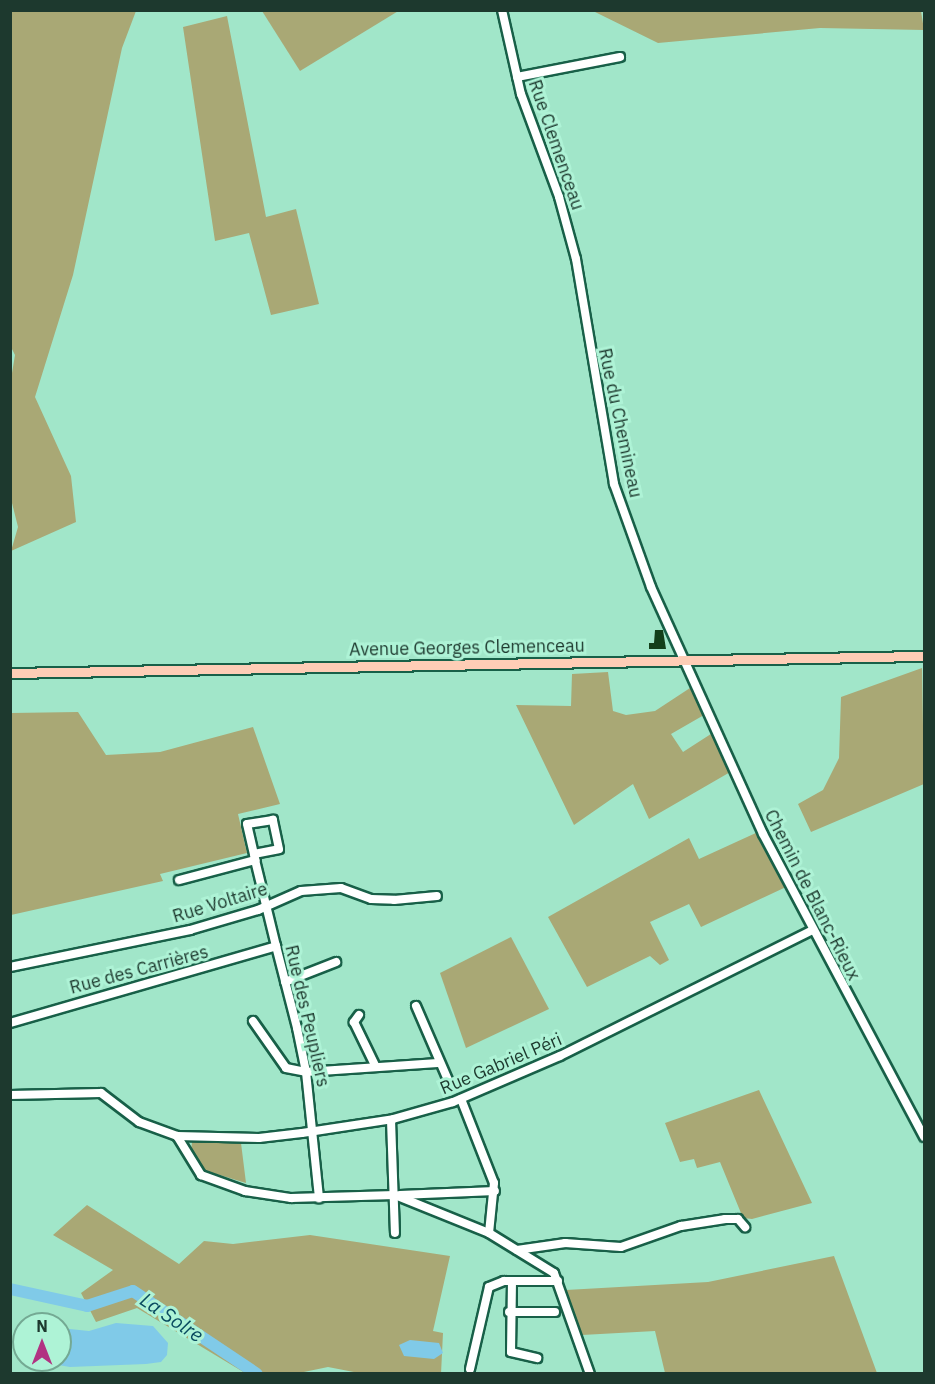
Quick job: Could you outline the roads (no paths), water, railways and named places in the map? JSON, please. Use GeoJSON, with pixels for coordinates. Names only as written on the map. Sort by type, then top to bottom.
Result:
{"type":"FeatureCollection","features":[{"type":"Feature","properties":{"kind":"main road","name":"Avenue Georges Clemenceau"},"geometry":{"type":"LineString","coordinates":[[10,673],[924,656]]}},
{"type":"Feature","properties":{"kind":"street","name":"Rue Clemenceau"},"geometry":{"type":"LineString","coordinates":[[502,10],[517,78],[559,197],[581,290]]}},
{"type":"Feature","properties":{"kind":"street"},"geometry":{"type":"LineString","coordinates":[[517,78],[620,57]]}},
{"type":"Feature","properties":{"kind":"street","name":"Rue du Chemineau"},"geometry":{"type":"LineString","coordinates":[[581,290],[614,483],[682,661]]}},
{"type":"Feature","properties":{"kind":"street","name":"Chemin de Blanc-Rieux"},"geometry":{"type":"LineString","coordinates":[[682,661],[812,931],[924,1137]]}},
{"type":"Feature","properties":{"kind":"street","name":"Rue des Peupliers"},"geometry":{"type":"LineString","coordinates":[[254,857],[279,849],[273,820],[247,824],[254,857],[306,1072],[319,1198]]}},
{"type":"Feature","properties":{"kind":"street"},"geometry":{"type":"LineString","coordinates":[[179,880],[254,857]]}},
{"type":"Feature","properties":{"kind":"street","name":"Rue Voltaire"},"geometry":{"type":"LineString","coordinates":[[10,967],[190,930],[266,907],[286,895],[322,888],[341,888],[371,899],[437,896]]}},
{"type":"Feature","properties":{"kind":"street","name":"Rue Gabriel Péri"},"geometry":{"type":"LineString","coordinates":[[10,1095],[101,1093],[139,1122],[177,1136],[259,1138],[391,1120],[461,1099],[663,1006],[812,931]]}},
{"type":"Feature","properties":{"kind":"street","name":"Rue des Carrières"},"geometry":{"type":"LineString","coordinates":[[10,1023],[276,946]]}},
{"type":"Feature","properties":{"kind":"street"},"geometry":{"type":"LineString","coordinates":[[285,982],[336,962]]}},
{"type":"Feature","properties":{"kind":"street"},"geometry":{"type":"LineString","coordinates":[[416,1006],[438,1063],[448,1080]]}},
{"type":"Feature","properties":{"kind":"street"},"geometry":{"type":"LineString","coordinates":[[359,1015],[354,1022],[375,1065]]}},
{"type":"Feature","properties":{"kind":"street"},"geometry":{"type":"LineString","coordinates":[[253,1021],[286,1068],[306,1072],[375,1065],[438,1063]]}},
{"type":"Feature","properties":{"kind":"street"},"geometry":{"type":"LineString","coordinates":[[461,1099],[495,1191],[489,1233]]}},
{"type":"Feature","properties":{"kind":"street"},"geometry":{"type":"LineString","coordinates":[[391,1120],[395,1233]]}},
{"type":"Feature","properties":{"kind":"street"},"geometry":{"type":"LineString","coordinates":[[177,1136],[201,1175],[265,1196],[319,1198],[495,1191]]}},
{"type":"Feature","properties":{"kind":"street"},"geometry":{"type":"LineString","coordinates":[[395,1196],[489,1233],[554,1273],[590,1374]]}},
{"type":"Feature","properties":{"kind":"street"},"geometry":{"type":"LineString","coordinates":[[517,1250],[565,1243],[630,1245],[653,1234],[725,1219],[738,1219],[745,1227]]}},
{"type":"Feature","properties":{"kind":"street"},"geometry":{"type":"LineString","coordinates":[[512,1281],[509,1312],[511,1352],[537,1358]]}},
{"type":"Feature","properties":{"kind":"street"},"geometry":{"type":"LineString","coordinates":[[470,1369],[489,1287],[495,1282],[558,1281]]}},
{"type":"Feature","properties":{"kind":"street"},"geometry":{"type":"LineString","coordinates":[[509,1312],[555,1312]]}},
{"type":"Feature","properties":{"kind":"water"},"geometry":{"type":"Polygon","coordinates":[[[116,1323],[153,1326],[168,1343],[167,1355],[161,1362],[146,1364],[72,1367],[72,1329],[89,1331],[116,1323]]]}},
{"type":"Feature","properties":{"kind":"water"},"geometry":{"type":"Polygon","coordinates":[[[410,1340],[439,1343],[443,1353],[434,1359],[404,1356],[399,1345],[410,1340]]]}},
{"type":"Feature","properties":{"kind":"waterway","name":"La Solre"},"geometry":{"type":"LineString","coordinates":[[10,1289],[87,1306],[133,1291],[257,1374]]}}]}
